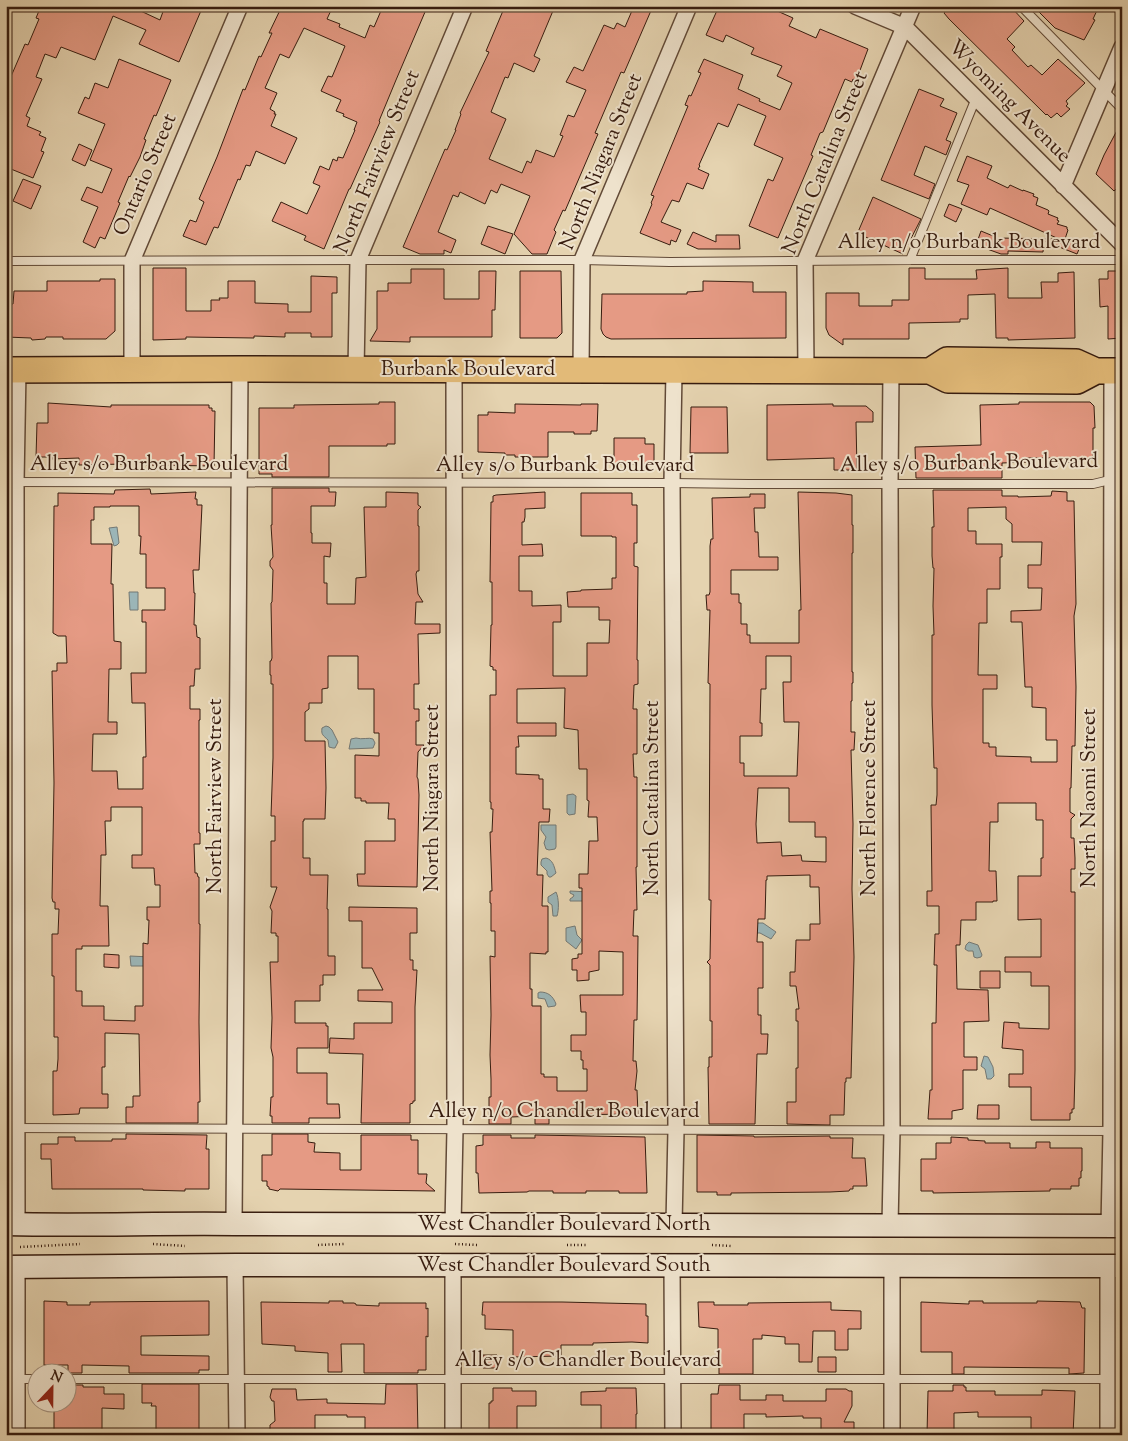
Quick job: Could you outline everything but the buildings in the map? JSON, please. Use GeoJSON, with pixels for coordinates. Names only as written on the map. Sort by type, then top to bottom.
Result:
{"type":"FeatureCollection","features":[{"type":"Feature","properties":{"kind":"main road","name":"Burbank Boulevard"},"geometry":{"type":"LineString","coordinates":[[12,370],[930,371],[947,360],[1076,362],[1110,371]]}},
{"type":"Feature","properties":{"kind":"main road","name":"West Chandler Boulevard North"},"geometry":{"type":"LineString","coordinates":[[12,1224],[1116,1226]]}},
{"type":"Feature","properties":{"kind":"main road","name":"West Chandler Boulevard South"},"geometry":{"type":"LineString","coordinates":[[12,1267],[1115,1266]]}},
{"type":"Feature","properties":{"kind":"street","name":"Ontario Street"},"geometry":{"type":"LineString","coordinates":[[132,369],[132,261],[240,6]]}},
{"type":"Feature","properties":{"kind":"street","name":"North Fairview Street"},"geometry":{"type":"LineString","coordinates":[[356,370],[358,260],[465,6]]}},
{"type":"Feature","properties":{"kind":"street","name":"North Niagara Street"},"geometry":{"type":"LineString","coordinates":[[581,370],[582,260],[690,6]]}},
{"type":"Feature","properties":{"kind":"street","name":"Wyoming Avenue"},"geometry":{"type":"LineString","coordinates":[[855,6],[905,27],[1122,244]]}},
{"type":"Feature","properties":{"kind":"street","name":"North Catalina Street"},"geometry":{"type":"LineString","coordinates":[[806,370],[805,261],[914,6]]}},
{"type":"Feature","properties":{"kind":"street"},"geometry":{"type":"LineString","coordinates":[[1063,186],[1122,47]]}},
{"type":"Feature","properties":{"kind":"street","name":"North Fairview Street"},"geometry":{"type":"LineString","coordinates":[[234,1224],[240,369]]}},
{"type":"Feature","properties":{"kind":"street"},"geometry":{"type":"LineString","coordinates":[[12,370],[12,1224]]}},
{"type":"Feature","properties":{"kind":"street","name":"North Niagara Street"},"geometry":{"type":"LineString","coordinates":[[453,1225],[455,1129],[454,370]]}},
{"type":"Feature","properties":{"kind":"street","name":"North Catalina Street"},"geometry":{"type":"LineString","coordinates":[[674,371],[672,483],[676,1130],[674,1224]]}},
{"type":"Feature","properties":{"kind":"street","name":"North Florence Street"},"geometry":{"type":"LineString","coordinates":[[890,1226],[892,1130],[891,371]]}},
{"type":"Feature","properties":{"kind":"street","name":"North Naomi Street"},"geometry":{"type":"LineString","coordinates":[[1110,371],[1116,478],[1116,1226]]}},
{"type":"Feature","properties":{"kind":"street"},"geometry":{"type":"LineString","coordinates":[[235,1266],[237,1435]]}},
{"type":"Feature","properties":{"kind":"street"},"geometry":{"type":"LineString","coordinates":[[453,1266],[453,1435]]}},
{"type":"Feature","properties":{"kind":"street"},"geometry":{"type":"LineString","coordinates":[[672,1266],[672,1435]]}},
{"type":"Feature","properties":{"kind":"street"},"geometry":{"type":"LineString","coordinates":[[1108,1435],[1108,1379],[1115,1266]]}},
{"type":"Feature","properties":{"kind":"street"},"geometry":{"type":"LineString","coordinates":[[12,1267],[11,1379],[17,1435]]}},
{"type":"Feature","properties":{"kind":"street"},"geometry":{"type":"LineString","coordinates":[[892,1267],[892,1435]]}},
{"type":"Feature","properties":{"kind":"lane"},"geometry":{"type":"LineString","coordinates":[[1021,6],[1122,108]]}},
{"type":"Feature","properties":{"kind":"lane"},"geometry":{"type":"LineString","coordinates":[[910,260],[976,98]]}},
{"type":"Feature","properties":{"kind":"lane","name":"Alley n/o Burbank Boulevard"},"geometry":{"type":"LineString","coordinates":[[6,261],[582,260],[670,262],[1122,260]]}},
{"type":"Feature","properties":{"kind":"lane","name":"Alley s/o Burbank Boulevard"},"geometry":{"type":"LineString","coordinates":[[11,482],[1093,484],[1116,478]]}},
{"type":"Feature","properties":{"kind":"lane","name":"Alley n/o Chandler Boulevard"},"geometry":{"type":"LineString","coordinates":[[11,1128],[1116,1130]]}},
{"type":"Feature","properties":{"kind":"lane"},"geometry":{"type":"LineString","coordinates":[[11,1379],[28,1379]]}},
{"type":"Feature","properties":{"kind":"lane","name":"Alley s/o Chandler Boulevard"},"geometry":{"type":"LineString","coordinates":[[78,1379],[1108,1379]]}},
{"type":"Feature","properties":{"kind":"water"},"geometry":{"type":"Polygon","coordinates":[[[117,527],[119,543],[114,546],[109,528],[117,527]]]}},
{"type":"Feature","properties":{"kind":"water"},"geometry":{"type":"Polygon","coordinates":[[[129,592],[138,592],[138,610],[130,610],[129,592]]]}},
{"type":"Feature","properties":{"kind":"water"},"geometry":{"type":"Polygon","coordinates":[[[326,726],[332,730],[338,742],[335,748],[329,747],[328,740],[322,734],[322,728],[326,726]]]}},
{"type":"Feature","properties":{"kind":"water"},"geometry":{"type":"Polygon","coordinates":[[[351,739],[373,739],[375,743],[373,748],[349,749],[351,739]]]}},
{"type":"Feature","properties":{"kind":"water"},"geometry":{"type":"Polygon","coordinates":[[[573,794],[576,796],[575,814],[569,815],[567,813],[567,795],[573,794]]]}},
{"type":"Feature","properties":{"kind":"water"},"geometry":{"type":"Polygon","coordinates":[[[541,825],[556,825],[555,849],[546,849],[544,843],[546,837],[541,830],[541,825]]]}},
{"type":"Feature","properties":{"kind":"water"},"geometry":{"type":"Polygon","coordinates":[[[546,858],[552,862],[556,873],[551,877],[549,877],[547,871],[541,865],[542,859],[546,858]]]}},
{"type":"Feature","properties":{"kind":"water"},"geometry":{"type":"Polygon","coordinates":[[[570,891],[589,892],[589,901],[570,901],[574,895],[570,891]]]}},
{"type":"Feature","properties":{"kind":"water"},"geometry":{"type":"Polygon","coordinates":[[[556,892],[558,911],[557,916],[553,916],[552,905],[548,902],[548,897],[556,892]]]}},
{"type":"Feature","properties":{"kind":"water"},"geometry":{"type":"Polygon","coordinates":[[[753,923],[763,923],[776,932],[771,939],[760,933],[753,933],[753,923]]]}},
{"type":"Feature","properties":{"kind":"water"},"geometry":{"type":"Polygon","coordinates":[[[575,926],[577,935],[582,940],[576,949],[566,941],[566,928],[575,926]]]}},
{"type":"Feature","properties":{"kind":"water"},"geometry":{"type":"Polygon","coordinates":[[[969,942],[978,945],[981,957],[974,957],[973,951],[965,949],[969,942]]]}},
{"type":"Feature","properties":{"kind":"water"},"geometry":{"type":"Polygon","coordinates":[[[130,956],[151,957],[152,966],[131,966],[130,956]]]}},
{"type":"Feature","properties":{"kind":"water"},"geometry":{"type":"Polygon","coordinates":[[[540,992],[552,997],[556,1004],[555,1006],[548,1007],[545,999],[538,998],[538,993],[540,992]]]}},
{"type":"Feature","properties":{"kind":"water"},"geometry":{"type":"Polygon","coordinates":[[[984,1056],[988,1057],[993,1067],[994,1076],[991,1079],[987,1079],[985,1069],[981,1066],[984,1056]]]}}]}
